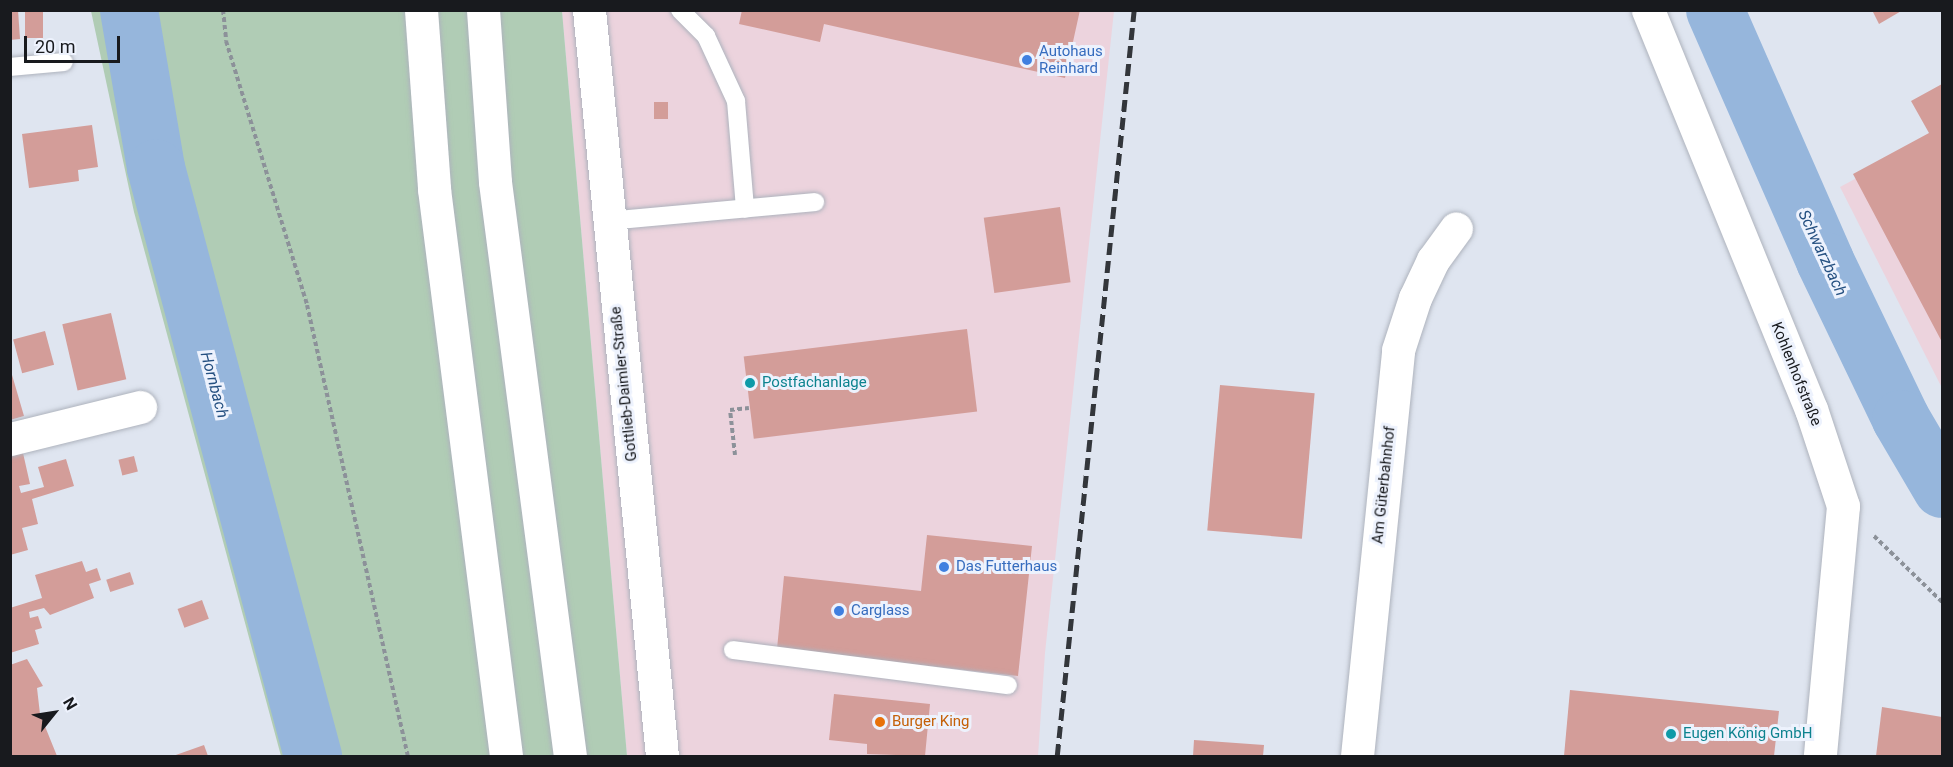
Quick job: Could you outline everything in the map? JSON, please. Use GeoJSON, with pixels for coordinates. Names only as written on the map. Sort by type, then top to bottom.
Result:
{"type":"FeatureCollection","features":[{"type":"Feature","properties":{"kind":"main road"},"geometry":{"type":"LineString","coordinates":[[421,10],[434,189],[506,756]]}},
{"type":"Feature","properties":{"kind":"main road"},"geometry":{"type":"LineString","coordinates":[[483,10],[495,182],[570,756]]}},
{"type":"Feature","properties":{"kind":"main road","name":"Kohlenhofstraße"},"geometry":{"type":"LineString","coordinates":[[1648,10],[1811,409],[1843,507],[1820,756]]}},
{"type":"Feature","properties":{"kind":"main road","name":"Gottlieb-Daimler-Straße"},"geometry":{"type":"LineString","coordinates":[[593,11],[608,221],[662,756]]}},
{"type":"Feature","properties":{"kind":"main road","name":"Am Güterbahnhof"},"geometry":{"type":"LineString","coordinates":[[1358,756],[1398,350],[1415,298],[1456,228]]}},
{"type":"Feature","properties":{"kind":"main road"},"geometry":{"type":"LineString","coordinates":[[10,439],[140,406]]}},
{"type":"Feature","properties":{"kind":"lane"},"geometry":{"type":"LineString","coordinates":[[680,10],[706,36],[736,100],[745,209]]}},
{"type":"Feature","properties":{"kind":"lane"},"geometry":{"type":"LineString","coordinates":[[10,67],[64,62]]}},
{"type":"Feature","properties":{"kind":"lane"},"geometry":{"type":"LineString","coordinates":[[608,221],[815,202]]}},
{"type":"Feature","properties":{"kind":"lane"},"geometry":{"type":"LineString","coordinates":[[734,650],[1008,685]]}},
{"type":"Feature","properties":{"kind":"path"},"geometry":{"type":"LineString","coordinates":[[223,10],[226,41],[307,305],[408,756]]}},
{"type":"Feature","properties":{"kind":"path"},"geometry":{"type":"LineString","coordinates":[[735,455],[730,410],[749,408]]}},
{"type":"Feature","properties":{"kind":"path"},"geometry":{"type":"LineString","coordinates":[[1843,507],[1942,602]]}},
{"type":"Feature","properties":{"kind":"shaded area"},"geometry":{"type":"Polygon","coordinates":[[[562,11],[1114,11],[1045,653],[1038,756],[627,756],[562,11]]]}},
{"type":"Feature","properties":{"kind":"shaded area"},"geometry":{"type":"Polygon","coordinates":[[[1942,132],[1942,388],[1840,187],[1942,132]]]}},
{"type":"Feature","properties":{"kind":"green space"},"geometry":{"type":"Polygon","coordinates":[[[91,11],[562,11],[627,756],[281,756],[134,212],[91,11]]]}},
{"type":"Feature","properties":{"kind":"building"},"geometry":{"type":"Polygon","coordinates":[[[10,10],[18,10],[20,39],[10,40],[10,10]]]}},
{"type":"Feature","properties":{"kind":"building"},"geometry":{"type":"Polygon","coordinates":[[[25,10],[43,10],[43,38],[25,38],[25,10]]]}},
{"type":"Feature","properties":{"kind":"building","name":"Autohaus Reinhard"},"geometry":{"type":"Polygon","coordinates":[[[742,10],[1080,10],[1065,78],[824,24],[820,42],[739,24],[742,10]]]}},
{"type":"Feature","properties":{"kind":"building"},"geometry":{"type":"Polygon","coordinates":[[[1872,10],[1903,10],[1879,24],[1872,10]]]}},
{"type":"Feature","properties":{"kind":"building"},"geometry":{"type":"Polygon","coordinates":[[[1942,84],[1942,342],[1853,174],[1929,133],[1911,101],[1942,84]]]}},
{"type":"Feature","properties":{"kind":"building"},"geometry":{"type":"Polygon","coordinates":[[[654,102],[668,102],[668,119],[654,119],[654,102]]]}},
{"type":"Feature","properties":{"kind":"building"},"geometry":{"type":"Polygon","coordinates":[[[92,125],[98,167],[78,170],[79,181],[29,188],[22,134],[92,125]]]}},
{"type":"Feature","properties":{"kind":"building"},"geometry":{"type":"Polygon","coordinates":[[[1060,207],[1071,282],[994,293],[984,218],[1060,207]]]}},
{"type":"Feature","properties":{"kind":"building"},"geometry":{"type":"Polygon","coordinates":[[[111,313],[126,379],[78,391],[62,324],[111,313]]]}},
{"type":"Feature","properties":{"kind":"building"},"geometry":{"type":"Polygon","coordinates":[[[967,329],[977,411],[754,439],[744,356],[967,329]]]}},
{"type":"Feature","properties":{"kind":"building"},"geometry":{"type":"Polygon","coordinates":[[[45,331],[54,365],[22,373],[13,340],[45,331]]]}},
{"type":"Feature","properties":{"kind":"building"},"geometry":{"type":"Polygon","coordinates":[[[10,368],[24,416],[10,420],[10,368]]]}},
{"type":"Feature","properties":{"kind":"building"},"geometry":{"type":"Polygon","coordinates":[[[1220,385],[1315,393],[1302,539],[1207,530],[1220,385]]]}},
{"type":"Feature","properties":{"kind":"building"},"geometry":{"type":"Polygon","coordinates":[[[23,453],[30,484],[19,486],[21,493],[44,487],[38,467],[66,459],[74,486],[32,499],[38,524],[22,528],[28,550],[10,555],[10,457],[23,453]]]}},
{"type":"Feature","properties":{"kind":"building"},"geometry":{"type":"Polygon","coordinates":[[[134,456],[138,472],[122,475],[118,460],[134,456]]]}},
{"type":"Feature","properties":{"kind":"building"},"geometry":{"type":"Polygon","coordinates":[[[927,535],[1032,546],[1018,676],[777,649],[784,576],[921,591],[927,535]]]}},
{"type":"Feature","properties":{"kind":"building"},"geometry":{"type":"Polygon","coordinates":[[[82,561],[86,572],[97,568],[101,580],[89,584],[94,598],[50,615],[44,608],[29,612],[30,618],[38,616],[42,628],[35,630],[39,644],[10,653],[10,608],[42,598],[35,575],[82,561]]]}},
{"type":"Feature","properties":{"kind":"building"},"geometry":{"type":"Polygon","coordinates":[[[130,572],[134,584],[110,592],[106,580],[130,572]]]}},
{"type":"Feature","properties":{"kind":"building"},"geometry":{"type":"Polygon","coordinates":[[[202,600],[209,619],[184,628],[178,609],[202,600]]]}},
{"type":"Feature","properties":{"kind":"building"},"geometry":{"type":"Polygon","coordinates":[[[27,659],[43,686],[37,688],[40,714],[57,756],[10,756],[10,665],[27,659]]]}},
{"type":"Feature","properties":{"kind":"building","name":"Eugen König GmbH"},"geometry":{"type":"Polygon","coordinates":[[[1570,690],[1779,711],[1774,756],[1564,756],[1570,690]]]}},
{"type":"Feature","properties":{"kind":"building","name":"Burger King"},"geometry":{"type":"Polygon","coordinates":[[[834,694],[930,704],[925,756],[867,754],[867,744],[829,740],[834,694]]]}},
{"type":"Feature","properties":{"kind":"building"},"geometry":{"type":"Polygon","coordinates":[[[1882,707],[1942,717],[1942,756],[1876,756],[1882,707]]]}},
{"type":"Feature","properties":{"kind":"building"},"geometry":{"type":"Polygon","coordinates":[[[1194,740],[1264,745],[1263,756],[1193,756],[1194,740]]]}},
{"type":"Feature","properties":{"kind":"building"},"geometry":{"type":"Polygon","coordinates":[[[204,745],[208,756],[173,756],[204,745]]]}},
{"type":"Feature","properties":{"kind":"waterway","name":"Hornbach"},"geometry":{"type":"LineString","coordinates":[[129,10],[156,168],[313,756]]}},
{"type":"Feature","properties":{"kind":"waterway","name":"Schwarzbach"},"geometry":{"type":"LineString","coordinates":[[1715,10],[1825,261],[1901,419],[1942,489]]}},
{"type":"Feature","properties":{"kind":"railway"},"geometry":{"type":"LineString","coordinates":[[1057,756],[1134,10]]}},
{"type":"Feature","properties":{"kind":"place","name":"Autohaus Reinhard"},"geometry":{"type":"Point","coordinates":[1027,60]}},
{"type":"Feature","properties":{"kind":"place","name":"Postfachanlage"},"geometry":{"type":"Point","coordinates":[750,383]}},
{"type":"Feature","properties":{"kind":"place","name":"Das Futterhaus"},"geometry":{"type":"Point","coordinates":[944,567]}},
{"type":"Feature","properties":{"kind":"place","name":"Carglass"},"geometry":{"type":"Point","coordinates":[839,611]}},
{"type":"Feature","properties":{"kind":"place","name":"Burger King"},"geometry":{"type":"Point","coordinates":[880,722]}},
{"type":"Feature","properties":{"kind":"place","name":"Eugen König GmbH"},"geometry":{"type":"Point","coordinates":[1671,734]}}]}
